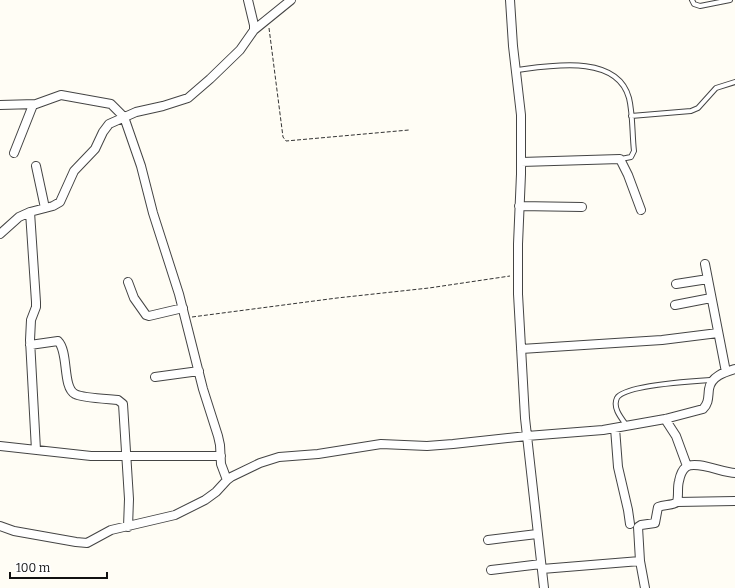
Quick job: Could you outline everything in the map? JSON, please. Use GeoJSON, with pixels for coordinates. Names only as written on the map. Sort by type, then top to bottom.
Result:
{"type":"FeatureCollection","features":[{"type":"Feature","properties":{"kind":"street"},"geometry":{"type":"LineString","coordinates":[[248,0],[254,30]]}},
{"type":"Feature","properties":{"kind":"street"},"geometry":{"type":"LineString","coordinates":[[0,233],[16,219],[30,212],[53,206],[60,202],[74,171],[95,149],[105,128],[109,124],[136,112],[163,106],[188,98],[240,50],[254,30],[291,0]]}},
{"type":"Feature","properties":{"kind":"street"},"geometry":{"type":"LineString","coordinates":[[510,0],[521,115],[518,274],[521,349],[527,436],[544,588]]}},
{"type":"Feature","properties":{"kind":"street"},"geometry":{"type":"LineString","coordinates":[[0,105],[33,105],[61,94],[112,104],[124,117],[141,166],[153,213],[183,308],[203,389],[218,436],[221,464],[226,480]]}},
{"type":"Feature","properties":{"kind":"street"},"geometry":{"type":"LineString","coordinates":[[14,154],[33,105]]}},
{"type":"Feature","properties":{"kind":"street"},"geometry":{"type":"LineString","coordinates":[[521,162],[620,159],[628,175],[641,210]]}},
{"type":"Feature","properties":{"kind":"street"},"geometry":{"type":"LineString","coordinates":[[36,166],[45,208]]}},
{"type":"Feature","properties":{"kind":"street"},"geometry":{"type":"LineString","coordinates":[[519,206],[582,207]]}},
{"type":"Feature","properties":{"kind":"street"},"geometry":{"type":"LineString","coordinates":[[30,212],[36,302],[36,307],[31,320],[30,344],[36,450]]}},
{"type":"Feature","properties":{"kind":"street"},"geometry":{"type":"LineString","coordinates":[[705,264],[726,372]]}},
{"type":"Feature","properties":{"kind":"street"},"geometry":{"type":"LineString","coordinates":[[676,284],[708,279]]}},
{"type":"Feature","properties":{"kind":"street"},"geometry":{"type":"LineString","coordinates":[[128,282],[134,298],[146,315],[149,316],[183,308]]}},
{"type":"Feature","properties":{"kind":"street"},"geometry":{"type":"LineString","coordinates":[[676,305],[711,298]]}},
{"type":"Feature","properties":{"kind":"street"},"geometry":{"type":"LineString","coordinates":[[521,349],[662,340],[718,333]]}},
{"type":"Feature","properties":{"kind":"street"},"geometry":{"type":"LineString","coordinates":[[30,344],[55,341],[60,343],[64,353],[69,388],[73,393],[80,396],[121,401],[123,406],[129,499],[128,527]]}},
{"type":"Feature","properties":{"kind":"street"},"geometry":{"type":"LineString","coordinates":[[0,526],[14,531],[84,543],[111,530],[167,518],[179,513],[216,492],[226,480],[260,463],[279,457],[318,454],[381,444],[440,445],[615,428],[665,419],[703,409],[708,401],[709,388],[713,380],[735,368]]}},
{"type":"Feature","properties":{"kind":"street"},"geometry":{"type":"LineString","coordinates":[[155,377],[199,371]]}},
{"type":"Feature","properties":{"kind":"street"},"geometry":{"type":"LineString","coordinates":[[665,419],[676,436],[687,466]]}},
{"type":"Feature","properties":{"kind":"street"},"geometry":{"type":"LineString","coordinates":[[615,428],[618,467],[630,524]]}},
{"type":"Feature","properties":{"kind":"street"},"geometry":{"type":"LineString","coordinates":[[0,446],[92,456],[221,456]]}},
{"type":"Feature","properties":{"kind":"street"},"geometry":{"type":"LineString","coordinates":[[678,502],[678,483],[683,470],[687,466],[705,466],[735,473]]}},
{"type":"Feature","properties":{"kind":"street"},"geometry":{"type":"LineString","coordinates":[[645,588],[640,561],[638,527],[641,525],[655,523],[657,508],[678,502],[735,501]]}},
{"type":"Feature","properties":{"kind":"street"},"geometry":{"type":"LineString","coordinates":[[488,540],[538,534]]}},
{"type":"Feature","properties":{"kind":"street"},"geometry":{"type":"LineString","coordinates":[[491,570],[640,561]]}},
{"type":"Feature","properties":{"kind":"lane"},"geometry":{"type":"LineString","coordinates":[[692,0],[694,4],[700,6],[730,0]]}},
{"type":"Feature","properties":{"kind":"lane"},"geometry":{"type":"LineString","coordinates":[[516,70],[578,66],[592,67],[618,80],[623,86],[629,99],[634,150],[631,157],[620,159]]}},
{"type":"Feature","properties":{"kind":"lane"},"geometry":{"type":"LineString","coordinates":[[631,116],[691,111],[698,108],[716,88],[735,82]]}},
{"type":"Feature","properties":{"kind":"lane"},"geometry":{"type":"LineString","coordinates":[[627,426],[616,408],[616,402],[621,394],[632,390],[664,385],[713,380]]}},
{"type":"Feature","properties":{"kind":"path"},"geometry":{"type":"LineString","coordinates":[[267,19],[270,32],[283,137],[286,141],[409,130]]}},
{"type":"Feature","properties":{"kind":"path"},"geometry":{"type":"LineString","coordinates":[[185,317],[429,288],[518,274]]}}]}
